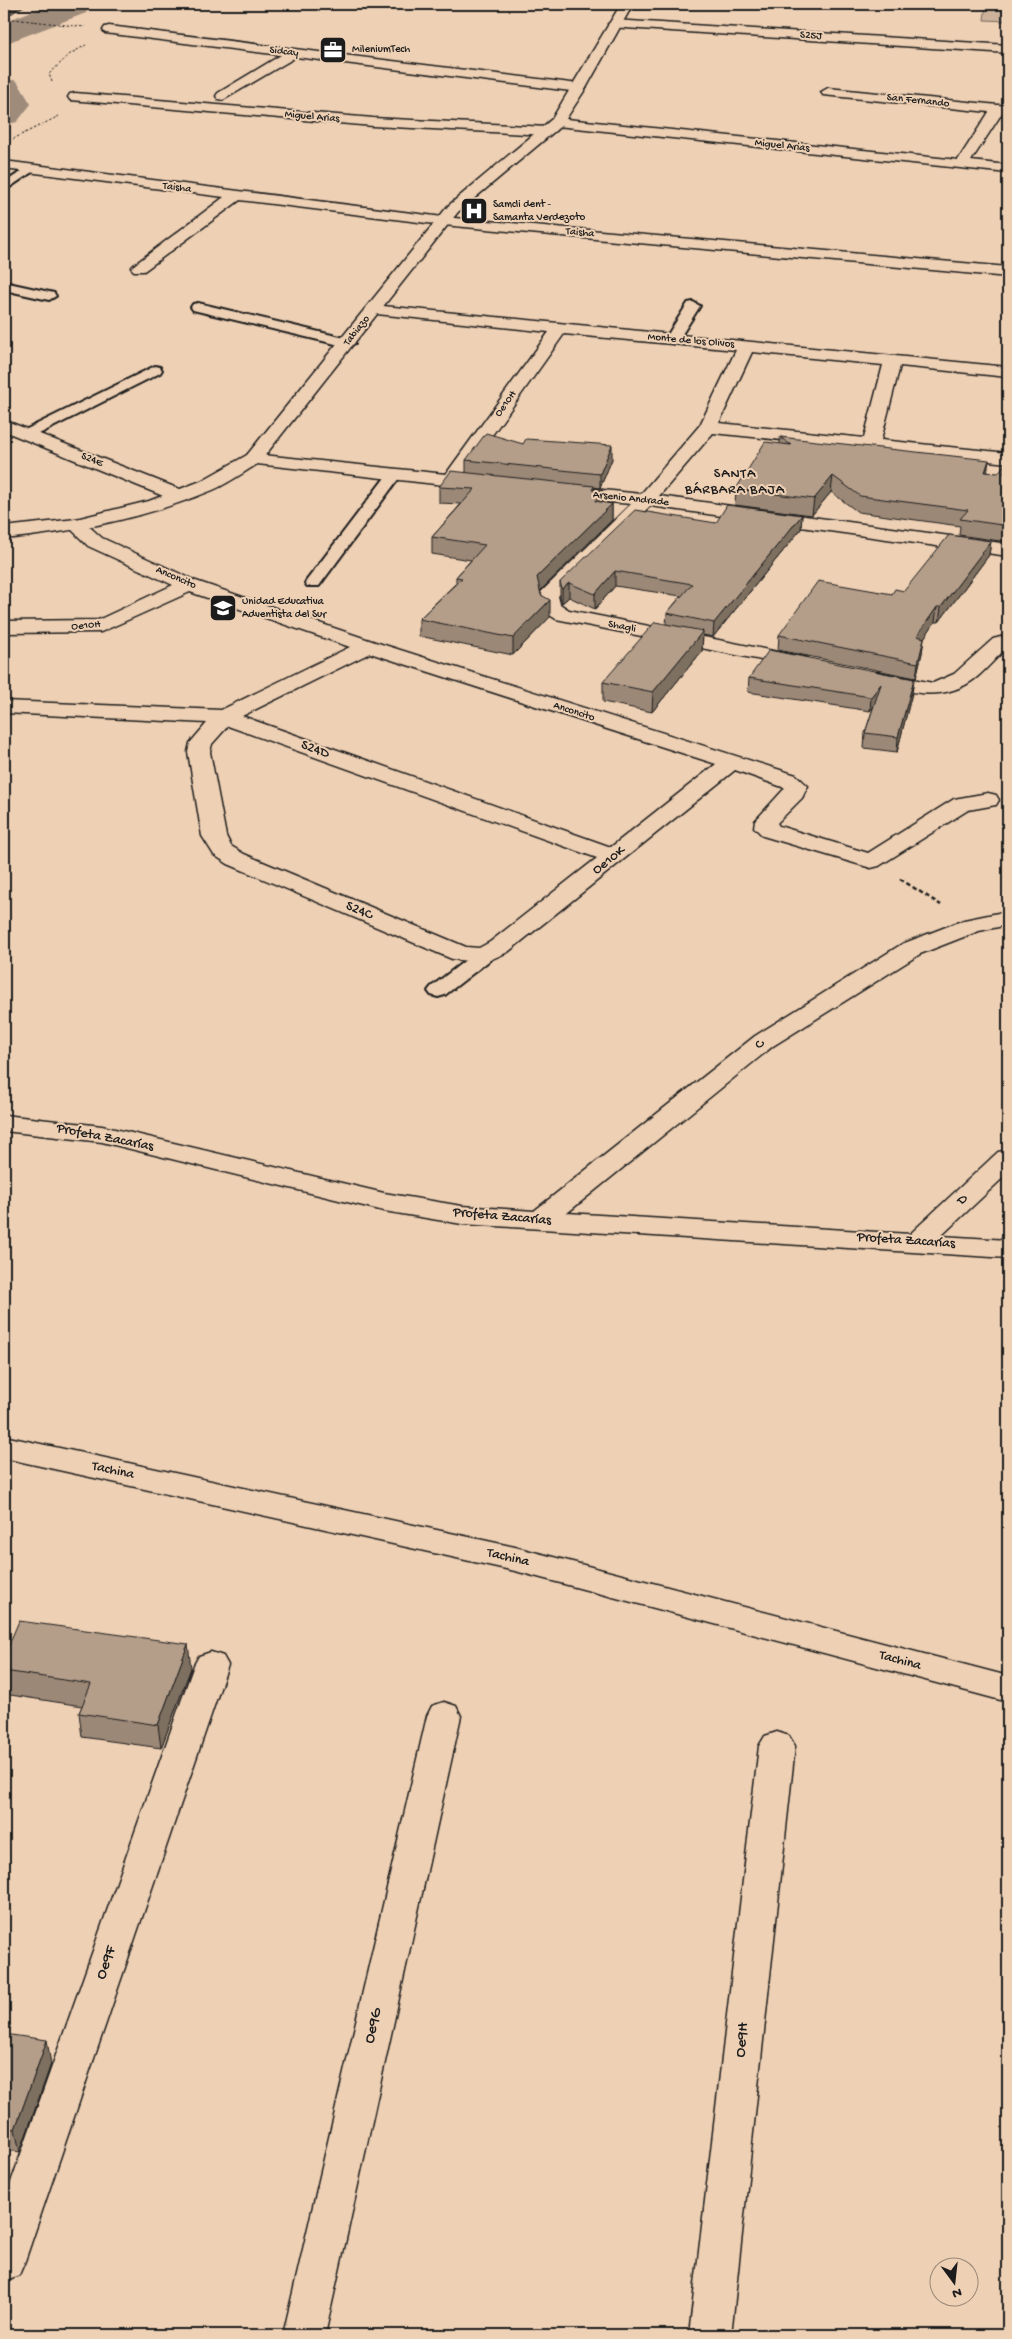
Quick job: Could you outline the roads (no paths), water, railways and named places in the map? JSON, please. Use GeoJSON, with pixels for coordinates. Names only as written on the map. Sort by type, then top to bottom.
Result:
{"type":"FeatureCollection","features":[{"type":"Feature","properties":{"kind":"street","name":"Tabiazo"},"geometry":{"type":"LineString","coordinates":[[4,533],[76,525],[127,513],[180,496],[228,475],[253,459],[443,221],[472,192],[552,127],[579,88],[627,4]]}},
{"type":"Feature","properties":{"kind":"street","name":"S25J"},"geometry":{"type":"LineString","coordinates":[[614,24],[1008,49]]}},
{"type":"Feature","properties":{"kind":"street","name":"Sidcay"},"geometry":{"type":"LineString","coordinates":[[109,30],[579,88]]}},
{"type":"Feature","properties":{"kind":"street"},"geometry":{"type":"LineString","coordinates":[[222,96],[293,53]]}},
{"type":"Feature","properties":{"kind":"street","name":"San Fernando"},"geometry":{"type":"LineString","coordinates":[[828,92],[1003,110]]}},
{"type":"Feature","properties":{"kind":"street","name":"Miguel Arias"},"geometry":{"type":"LineString","coordinates":[[75,97],[373,122],[552,127],[1008,169]]}},
{"type":"Feature","properties":{"kind":"street"},"geometry":{"type":"LineString","coordinates":[[961,165],[1003,110]]}},
{"type":"Feature","properties":{"kind":"street","name":"Taisha"},"geometry":{"type":"LineString","coordinates":[[4,164],[443,221],[1008,272]]}},
{"type":"Feature","properties":{"kind":"street"},"geometry":{"type":"LineString","coordinates":[[139,268],[237,195]]}},
{"type":"Feature","properties":{"kind":"street","name":"Monte de los Olivos"},"geometry":{"type":"LineString","coordinates":[[373,310],[1008,372]]}},
{"type":"Feature","properties":{"kind":"street","name":"Oe10H"},"geometry":{"type":"LineString","coordinates":[[451,480],[560,328]]}},
{"type":"Feature","properties":{"kind":"street","name":"Shagli"},"geometry":{"type":"LineString","coordinates":[[746,346],[708,427],[646,500],[548,595],[550,607],[563,615],[816,666]]}},
{"type":"Feature","properties":{"kind":"street"},"geometry":{"type":"LineString","coordinates":[[871,444],[893,360]]}},
{"type":"Feature","properties":{"kind":"street","name":"S24E"},"geometry":{"type":"LineString","coordinates":[[4,425],[180,496]]}},
{"type":"Feature","properties":{"kind":"street"},"geometry":{"type":"LineString","coordinates":[[708,427],[871,444],[1007,454]]}},
{"type":"Feature","properties":{"kind":"street"},"geometry":{"type":"LineString","coordinates":[[253,459],[500,485]]}},
{"type":"Feature","properties":{"kind":"street","name":"Arsenio Andrade"},"geometry":{"type":"LineString","coordinates":[[548,490],[646,500],[1008,550]]}},
{"type":"Feature","properties":{"kind":"street","name":"Anconcito"},"geometry":{"type":"LineString","coordinates":[[76,525],[95,542],[189,585],[368,646],[788,780],[797,786],[794,793],[766,820],[765,827],[771,831],[871,861],[962,804],[988,800]]}},
{"type":"Feature","properties":{"kind":"street","name":"Oe10H"},"geometry":{"type":"LineString","coordinates":[[4,627],[101,626],[189,585]]}},
{"type":"Feature","properties":{"kind":"street"},"geometry":{"type":"LineString","coordinates":[[855,673],[933,689],[942,688],[960,681],[1000,643],[1008,642]]}},
{"type":"Feature","properties":{"kind":"street"},"geometry":{"type":"LineString","coordinates":[[224,717],[368,646]]}},
{"type":"Feature","properties":{"kind":"street","name":"S24D"},"geometry":{"type":"LineString","coordinates":[[4,707],[224,717],[615,856]]}},
{"type":"Feature","properties":{"kind":"street","name":"S24C"},"geometry":{"type":"LineString","coordinates":[[224,717],[201,743],[199,752],[214,836],[222,850],[236,859],[461,954],[483,956]]}},
{"type":"Feature","properties":{"kind":"street","name":"Oe10K"},"geometry":{"type":"LineString","coordinates":[[483,956],[499,947],[732,762]]}},
{"type":"Feature","properties":{"kind":"street","name":"C"},"geometry":{"type":"LineString","coordinates":[[539,1221],[764,1041],[911,949],[973,925],[1008,918]]}},
{"type":"Feature","properties":{"kind":"street","name":"Profeta Zacarías"},"geometry":{"type":"LineString","coordinates":[[4,1123],[102,1134],[384,1202],[462,1215],[1008,1249]]}},
{"type":"Feature","properties":{"kind":"street","name":"D"},"geometry":{"type":"LineString","coordinates":[[918,1242],[1008,1158]]}},
{"type":"Feature","properties":{"kind":"street","name":"Tachina"},"geometry":{"type":"LineString","coordinates":[[4,1447],[515,1559],[1008,1689]]}},
{"type":"Feature","properties":{"kind":"street","name":"Oe9F"},"geometry":{"type":"LineString","coordinates":[[4,2261],[211,1665]]}},
{"type":"Feature","properties":{"kind":"street","name":"Oe9G"},"geometry":{"type":"LineString","coordinates":[[304,2335],[444,1716]]}},
{"type":"Feature","properties":{"kind":"street","name":"Oe9H"},"geometry":{"type":"LineString","coordinates":[[710,2335],[777,1746]]}},
{"type":"Feature","properties":{"kind":"lane"},"geometry":{"type":"LineString","coordinates":[[4,188],[31,168]]}},
{"type":"Feature","properties":{"kind":"lane"},"geometry":{"type":"LineString","coordinates":[[4,286],[48,296]]}},
{"type":"Feature","properties":{"kind":"lane"},"geometry":{"type":"LineString","coordinates":[[672,339],[693,306]]}},
{"type":"Feature","properties":{"kind":"lane"},"geometry":{"type":"LineString","coordinates":[[198,307],[348,342]]}},
{"type":"Feature","properties":{"kind":"lane"},"geometry":{"type":"LineString","coordinates":[[28,434],[154,370]]}},
{"type":"Feature","properties":{"kind":"lane"},"geometry":{"type":"LineString","coordinates":[[313,583],[395,474]]}},
{"type":"Feature","properties":{"kind":"lane"},"geometry":{"type":"LineString","coordinates":[[438,991],[483,956]]}},
{"type":"Feature","properties":{"kind":"waterway"},"geometry":{"type":"LineString","coordinates":[[4,34],[74,6],[73,4]]}},
{"type":"Feature","properties":{"kind":"waterway"},"geometry":{"type":"LineString","coordinates":[[4,89],[13,104],[4,114]]}},
{"type":"Feature","properties":{"kind":"place","name":"MileniumTech"},"geometry":{"type":"Point","coordinates":[333,50]}},
{"type":"Feature","properties":{"kind":"place","name":"Samcli dent - Samanta Verdezoto"},"geometry":{"type":"Point","coordinates":[474,211]}},
{"type":"Feature","properties":{"kind":"place","name":"Unidad Educativa Adventista del Sur"},"geometry":{"type":"Point","coordinates":[223,608]}},
{"type":"Feature","properties":{"kind":"district","name":"SANTA BÁRBARA BAJA"},"geometry":{"type":"Point","coordinates":[735,482]}}]}
